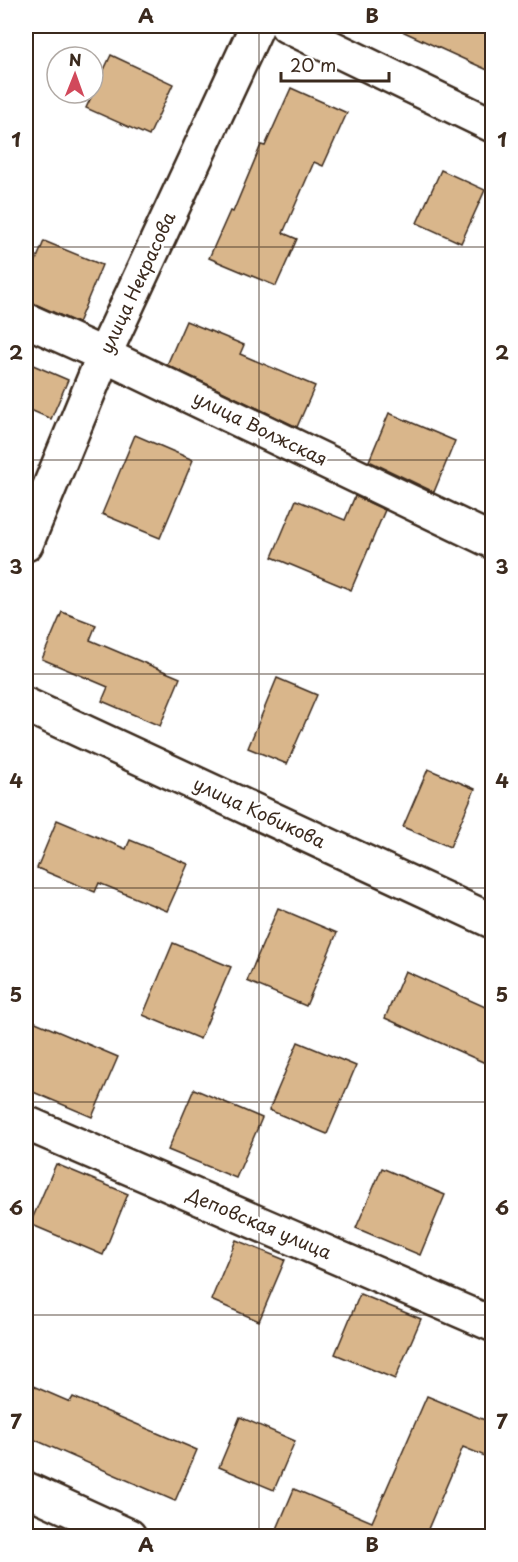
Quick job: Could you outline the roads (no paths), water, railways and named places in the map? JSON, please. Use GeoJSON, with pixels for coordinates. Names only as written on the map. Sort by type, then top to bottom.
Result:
{"type":"FeatureCollection","features":[{"type":"Feature","properties":{"kind":"street","name":"улица Некрасова"},"geometry":{"type":"LineString","coordinates":[[26,544],[104,355],[257,26]]}},
{"type":"Feature","properties":{"kind":"street"},"geometry":{"type":"LineString","coordinates":[[287,26],[492,124]]}},
{"type":"Feature","properties":{"kind":"street","name":"улица Волжская"},"geometry":{"type":"LineString","coordinates":[[26,320],[492,541]]}},
{"type":"Feature","properties":{"kind":"street","name":"улица Кобикова"},"geometry":{"type":"LineString","coordinates":[[26,705],[492,921]]}},
{"type":"Feature","properties":{"kind":"street","name":"Деповская улица"},"geometry":{"type":"LineString","coordinates":[[26,1123],[492,1324]]}},
{"type":"Feature","properties":{"kind":"street"},"geometry":{"type":"LineString","coordinates":[[26,1489],[129,1536]]}}]}
